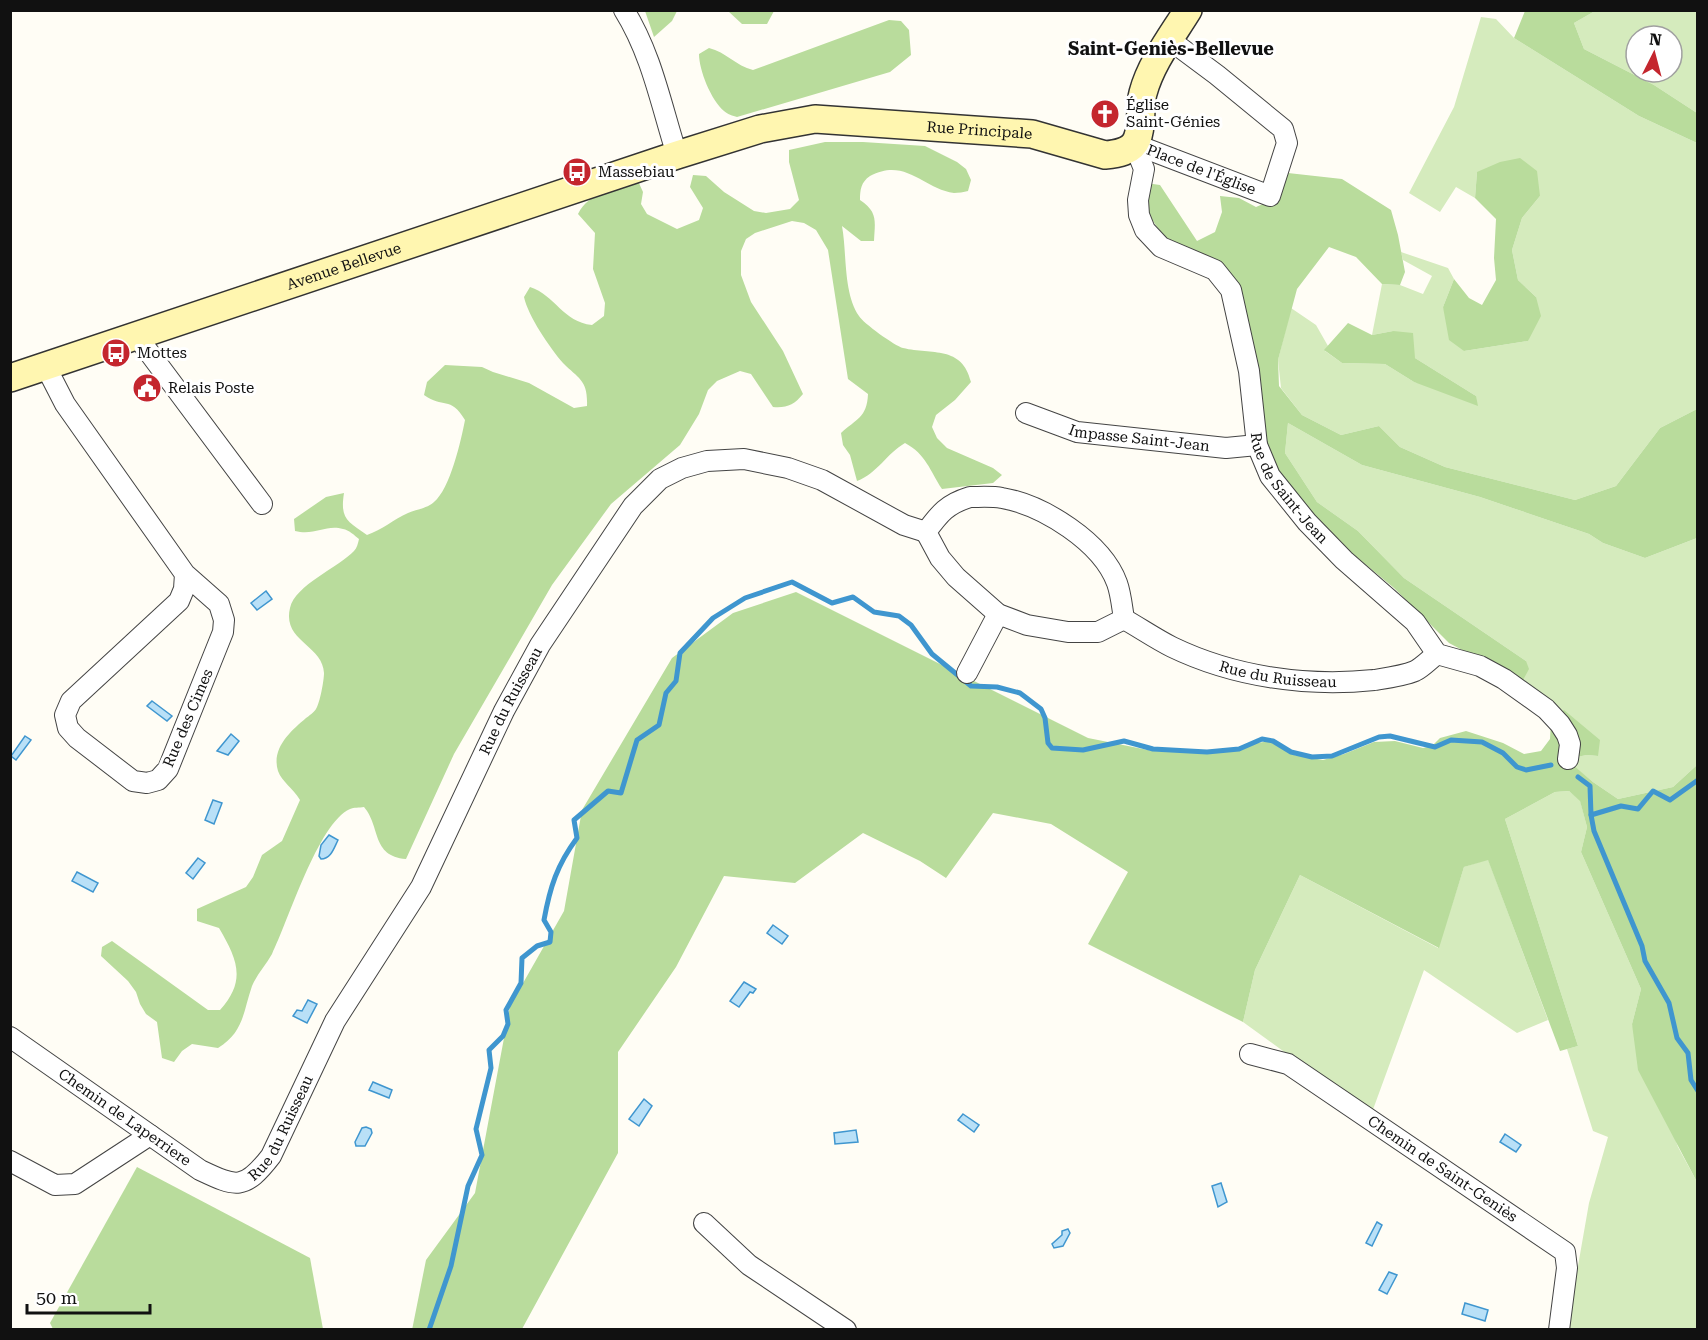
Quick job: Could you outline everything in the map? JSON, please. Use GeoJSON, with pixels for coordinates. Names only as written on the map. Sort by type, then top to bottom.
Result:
{"type":"FeatureCollection","features":[{"type":"Feature","properties":{"kind":"main road"},"geometry":{"type":"LineString","coordinates":[[1134,144],[1139,131],[1142,95],[1148,78],[1188,10]]}},
{"type":"Feature","properties":{"kind":"main road","name":"Rue Principale"},"geometry":{"type":"LineString","coordinates":[[677,154],[760,129],[815,119],[1032,134],[1105,155],[1127,150],[1134,144]]}},
{"type":"Feature","properties":{"kind":"main road","name":"Avenue Bellevue"},"geometry":{"type":"LineString","coordinates":[[10,378],[677,154]]}},
{"type":"Feature","properties":{"kind":"street"},"geometry":{"type":"LineString","coordinates":[[624,10],[638,33],[651,66],[677,154]]}},
{"type":"Feature","properties":{"kind":"street","name":"Place de l'Église"},"geometry":{"type":"LineString","coordinates":[[1134,144],[1270,196],[1287,143],[1283,129],[1170,40]]}},
{"type":"Feature","properties":{"kind":"street","name":"Rue de Saint-Jean"},"geometry":{"type":"LineString","coordinates":[[1134,144],[1144,169],[1138,201],[1139,215],[1145,231],[1161,247],[1215,270],[1232,290],[1249,371],[1257,445],[1270,476],[1307,522],[1344,560],[1415,622],[1437,654]]}},
{"type":"Feature","properties":{"kind":"street"},"geometry":{"type":"LineString","coordinates":[[136,335],[262,504]]}},
{"type":"Feature","properties":{"kind":"street","name":"Rue des Cimes"},"geometry":{"type":"LineString","coordinates":[[46,367],[65,404],[185,574],[219,604],[225,620],[223,632],[168,769],[158,780],[147,783],[133,781],[76,738],[68,728],[65,716],[71,701],[179,601],[184,589],[185,574]]}},
{"type":"Feature","properties":{"kind":"street","name":"Impasse Saint-Jean"},"geometry":{"type":"LineString","coordinates":[[1026,413],[1077,432],[1226,448],[1257,445]]}},
{"type":"Feature","properties":{"kind":"street","name":"Rue du Ruisseau"},"geometry":{"type":"LineString","coordinates":[[244,1182],[259,1172],[271,1156],[335,1021],[421,887],[504,711],[540,645],[633,506],[660,479],[682,468],[707,461],[744,459],[788,468],[822,480],[904,525],[926,532]]}},
{"type":"Feature","properties":{"kind":"street"},"geometry":{"type":"LineString","coordinates":[[970,497],[1002,498],[1034,508],[1065,524],[1104,560],[1117,582],[1124,619],[1098,632],[1068,632],[1027,625],[998,614],[956,578],[940,558],[926,532],[952,502],[970,497]]}},
{"type":"Feature","properties":{"kind":"street"},"geometry":{"type":"LineString","coordinates":[[967,673],[998,614]]}},
{"type":"Feature","properties":{"kind":"street","name":"Rue du Ruisseau"},"geometry":{"type":"LineString","coordinates":[[1124,619],[1172,647],[1218,665],[1266,677],[1334,682],[1387,678],[1415,671],[1437,654]]}},
{"type":"Feature","properties":{"kind":"street"},"geometry":{"type":"LineString","coordinates":[[1437,654],[1457,658],[1488,670],[1511,683],[1546,709],[1567,735],[1570,744],[1568,759]]}},
{"type":"Feature","properties":{"kind":"street","name":"Chemin de Laperriere"},"geometry":{"type":"LineString","coordinates":[[10,1037],[200,1170],[227,1183],[244,1182]]}},
{"type":"Feature","properties":{"kind":"street","name":"Chemin de Saint-Geniès"},"geometry":{"type":"LineString","coordinates":[[1250,1054],[1288,1064],[1565,1252],[1567,1268],[1559,1329]]}},
{"type":"Feature","properties":{"kind":"street"},"geometry":{"type":"LineString","coordinates":[[10,1161],[55,1185],[75,1184],[150,1135]]}},
{"type":"Feature","properties":{"kind":"street"},"geometry":{"type":"LineString","coordinates":[[704,1223],[748,1265],[846,1329]]}},
{"type":"Feature","properties":{"kind":"green space"},"geometry":{"type":"Polygon","coordinates":[[[645,10],[677,11],[672,21],[654,37],[645,10]]]}},
{"type":"Feature","properties":{"kind":"green space"},"geometry":{"type":"Polygon","coordinates":[[[728,11],[774,11],[767,24],[742,24],[728,11]]]}},
{"type":"Feature","properties":{"kind":"green space"},"geometry":{"type":"Polygon","coordinates":[[[1525,11],[1595,11],[1574,23],[1584,49],[1624,70],[1624,84],[1652,84],[1697,113],[1697,143],[1639,116],[1514,38],[1525,11]]]}},
{"type":"Feature","properties":{"kind":"green space"},"geometry":{"type":"Polygon","coordinates":[[[1595,11],[1697,11],[1697,113],[1652,84],[1684,84],[1684,24],[1624,24],[1624,70],[1584,49],[1574,23],[1595,11]]]}},
{"type":"Feature","properties":{"kind":"green space"},"geometry":{"type":"Polygon","coordinates":[[[1481,17],[1496,19],[1514,38],[1639,116],[1697,143],[1697,409],[1660,428],[1616,486],[1575,500],[1445,467],[1400,447],[1379,426],[1341,435],[1302,415],[1281,388],[1278,360],[1291,308],[1316,325],[1328,346],[1325,351],[1342,363],[1385,364],[1414,382],[1476,396],[1415,358],[1393,331],[1372,335],[1382,284],[1400,285],[1423,294],[1432,276],[1403,260],[1401,252],[1448,268],[1454,279],[1443,307],[1464,351],[1528,341],[1536,297],[1518,280],[1512,250],[1522,218],[1540,196],[1477,172],[1475,198],[1456,187],[1440,212],[1409,193],[1454,107],[1481,17]]]}},
{"type":"Feature","properties":{"kind":"green space"},"geometry":{"type":"Polygon","coordinates":[[[889,20],[901,21],[909,30],[911,55],[890,72],[737,117],[727,113],[719,106],[710,92],[701,68],[699,54],[709,48],[753,70],[889,20]]]}},
{"type":"Feature","properties":{"kind":"green space"},"geometry":{"type":"Polygon","coordinates":[[[825,142],[925,146],[966,169],[971,180],[968,191],[957,193],[943,190],[914,176],[894,170],[883,171],[867,178],[862,186],[860,200],[873,213],[874,241],[861,241],[842,226],[846,272],[854,307],[859,316],[873,329],[903,348],[944,354],[961,362],[971,382],[955,400],[936,415],[932,427],[937,438],[947,448],[993,468],[1002,475],[993,483],[942,489],[923,458],[905,443],[892,452],[871,473],[857,481],[850,455],[843,445],[841,433],[863,413],[868,394],[848,379],[828,250],[816,230],[804,223],[792,221],[755,233],[746,239],[741,251],[741,275],[751,302],[783,351],[803,394],[790,405],[773,407],[751,374],[740,371],[717,381],[708,390],[699,414],[680,445],[611,504],[552,585],[454,754],[406,859],[395,857],[382,847],[364,807],[350,809],[338,818],[315,853],[272,954],[256,977],[241,1021],[233,1035],[218,1048],[192,1044],[182,1051],[174,1062],[162,1058],[157,1022],[146,1014],[128,981],[101,956],[102,947],[112,941],[208,1010],[220,1010],[234,989],[236,969],[231,950],[219,928],[197,921],[197,909],[246,887],[262,855],[282,841],[300,800],[280,775],[277,755],[289,734],[316,709],[322,691],[324,673],[317,656],[292,628],[289,619],[290,608],[308,584],[354,551],[359,539],[347,530],[337,528],[309,532],[295,531],[294,519],[326,497],[344,493],[344,514],[354,526],[367,535],[403,515],[425,508],[440,496],[458,452],[465,420],[455,408],[424,395],[427,382],[445,365],[482,367],[529,383],[574,408],[587,406],[584,385],[546,341],[524,297],[530,287],[539,291],[566,314],[582,323],[592,325],[604,316],[605,303],[593,269],[595,233],[578,214],[596,195],[638,181],[643,192],[641,204],[647,214],[677,229],[699,220],[703,208],[690,187],[693,175],[706,176],[724,192],[754,211],[766,213],[790,209],[799,200],[789,162],[789,150],[825,142]]]}},
{"type":"Feature","properties":{"kind":"green space"},"geometry":{"type":"Polygon","coordinates":[[[1520,158],[1537,171],[1540,196],[1522,218],[1512,250],[1518,280],[1536,297],[1541,316],[1528,341],[1464,351],[1449,340],[1443,307],[1454,279],[1469,298],[1482,305],[1496,280],[1494,258],[1496,219],[1475,198],[1477,172],[1500,162],[1520,158]]]}},
{"type":"Feature","properties":{"kind":"green space"},"geometry":{"type":"Polygon","coordinates":[[[1288,173],[1342,179],[1391,210],[1405,272],[1400,285],[1382,284],[1356,257],[1329,247],[1297,289],[1278,360],[1279,386],[1302,415],[1341,435],[1379,426],[1400,447],[1445,467],[1575,500],[1616,486],[1660,428],[1697,409],[1697,538],[1645,558],[1603,543],[1589,534],[1480,497],[1362,465],[1288,423],[1285,453],[1317,502],[1358,531],[1404,578],[1526,661],[1529,669],[1522,682],[1449,643],[1394,588],[1331,536],[1294,498],[1264,453],[1220,265],[1169,245],[1149,215],[1146,183],[1160,185],[1197,241],[1215,232],[1222,212],[1220,196],[1239,198],[1256,207],[1270,201],[1288,173]]]}},
{"type":"Feature","properties":{"kind":"green space"},"geometry":{"type":"Polygon","coordinates":[[[1348,323],[1372,335],[1393,331],[1413,333],[1415,358],[1476,396],[1478,406],[1414,382],[1385,364],[1342,363],[1324,350],[1348,323]]]}},
{"type":"Feature","properties":{"kind":"green space"},"geometry":{"type":"Polygon","coordinates":[[[1288,423],[1362,465],[1480,497],[1589,534],[1603,543],[1645,558],[1697,538],[1697,765],[1673,787],[1618,799],[1565,759],[1587,755],[1598,756],[1522,682],[1526,661],[1404,578],[1358,531],[1317,502],[1285,453],[1288,423]]]}},
{"type":"Feature","properties":{"kind":"green space"},"geometry":{"type":"Polygon","coordinates":[[[796,592],[1088,738],[1153,751],[1236,751],[1270,741],[1294,755],[1323,760],[1374,742],[1395,741],[1423,748],[1432,746],[1440,738],[1466,731],[1503,743],[1524,754],[1541,751],[1550,739],[1551,721],[1564,710],[1600,740],[1598,756],[1587,755],[1566,759],[1618,799],[1673,787],[1697,765],[1697,1182],[1638,1070],[1632,1024],[1641,989],[1581,852],[1587,827],[1580,801],[1569,791],[1555,792],[1505,819],[1578,1046],[1560,1051],[1488,860],[1464,867],[1439,948],[1300,875],[1255,970],[1243,1022],[1088,944],[1128,872],[1051,824],[993,813],[946,878],[920,861],[863,833],[795,883],[724,876],[676,967],[618,1052],[618,1153],[522,1329],[412,1330],[426,1260],[475,1193],[510,1006],[564,911],[582,810],[672,658],[733,613],[796,592]]]}},
{"type":"Feature","properties":{"kind":"green space"},"geometry":{"type":"Polygon","coordinates":[[[1569,791],[1580,800],[1587,827],[1581,852],[1641,989],[1632,1024],[1678,1147],[1697,1182],[1697,1329],[1567,1329],[1589,1203],[1608,1137],[1593,1131],[1567,1049],[1578,1046],[1505,819],[1555,792],[1569,791]]]}},
{"type":"Feature","properties":{"kind":"green space"},"geometry":{"type":"Polygon","coordinates":[[[1488,859],[1548,1020],[1517,1033],[1424,970],[1371,1115],[1243,1022],[1255,970],[1300,875],[1438,948],[1464,867],[1488,859]]]}},
{"type":"Feature","properties":{"kind":"green space"},"geometry":{"type":"Polygon","coordinates":[[[137,1167],[310,1258],[323,1329],[53,1329],[50,1323],[137,1167]]]}},
{"type":"Feature","properties":{"kind":"water"},"geometry":{"type":"Polygon","coordinates":[[[266,591],[272,599],[257,610],[251,603],[266,591]]]}},
{"type":"Feature","properties":{"kind":"water"},"geometry":{"type":"Polygon","coordinates":[[[152,701],[172,716],[167,721],[147,706],[152,701]]]}},
{"type":"Feature","properties":{"kind":"water"},"geometry":{"type":"Polygon","coordinates":[[[231,734],[239,741],[228,755],[217,751],[231,734]]]}},
{"type":"Feature","properties":{"kind":"water"},"geometry":{"type":"Polygon","coordinates":[[[25,736],[31,740],[16,760],[11,756],[25,736]]]}},
{"type":"Feature","properties":{"kind":"water"},"geometry":{"type":"Polygon","coordinates":[[[213,800],[222,803],[214,824],[205,820],[213,800]]]}},
{"type":"Feature","properties":{"kind":"water"},"geometry":{"type":"Polygon","coordinates":[[[329,835],[338,840],[330,855],[321,859],[319,856],[321,845],[329,835]]]}},
{"type":"Feature","properties":{"kind":"water"},"geometry":{"type":"Polygon","coordinates":[[[198,858],[205,863],[193,879],[186,873],[198,858]]]}},
{"type":"Feature","properties":{"kind":"water"},"geometry":{"type":"Polygon","coordinates":[[[77,872],[98,883],[93,892],[72,881],[77,872]]]}},
{"type":"Feature","properties":{"kind":"water"},"geometry":{"type":"Polygon","coordinates":[[[773,925],[788,936],[782,944],[767,933],[773,925]]]}},
{"type":"Feature","properties":{"kind":"water"},"geometry":{"type":"Polygon","coordinates":[[[744,982],[756,989],[753,993],[750,992],[739,1007],[730,1001],[744,982]]]}},
{"type":"Feature","properties":{"kind":"water"},"geometry":{"type":"Polygon","coordinates":[[[308,1000],[317,1004],[307,1023],[293,1016],[297,1010],[302,1011],[308,1000]]]}},
{"type":"Feature","properties":{"kind":"water"},"geometry":{"type":"Polygon","coordinates":[[[373,1082],[392,1090],[389,1098],[369,1090],[373,1082]]]}},
{"type":"Feature","properties":{"kind":"water"},"geometry":{"type":"Polygon","coordinates":[[[644,1099],[652,1106],[639,1126],[629,1119],[644,1099]]]}},
{"type":"Feature","properties":{"kind":"water"},"geometry":{"type":"Polygon","coordinates":[[[963,1114],[979,1125],[974,1132],[958,1120],[963,1114]]]}},
{"type":"Feature","properties":{"kind":"water"},"geometry":{"type":"Polygon","coordinates":[[[362,1128],[371,1129],[372,1133],[365,1146],[356,1146],[355,1142],[362,1128]]]}},
{"type":"Feature","properties":{"kind":"water"},"geometry":{"type":"Polygon","coordinates":[[[856,1130],[858,1142],[835,1144],[834,1133],[856,1130]]]}},
{"type":"Feature","properties":{"kind":"water"},"geometry":{"type":"Polygon","coordinates":[[[1505,1134],[1521,1145],[1516,1152],[1500,1142],[1505,1134]]]}},
{"type":"Feature","properties":{"kind":"water"},"geometry":{"type":"Polygon","coordinates":[[[1221,1183],[1227,1202],[1218,1207],[1212,1186],[1221,1183]]]}},
{"type":"Feature","properties":{"kind":"water"},"geometry":{"type":"Polygon","coordinates":[[[1377,1222],[1382,1225],[1372,1246],[1366,1243],[1377,1222]]]}},
{"type":"Feature","properties":{"kind":"water"},"geometry":{"type":"Polygon","coordinates":[[[1068,1229],[1070,1233],[1063,1246],[1054,1248],[1052,1244],[1062,1235],[1062,1231],[1068,1229]]]}},
{"type":"Feature","properties":{"kind":"water"},"geometry":{"type":"Polygon","coordinates":[[[1389,1272],[1397,1275],[1387,1294],[1379,1290],[1389,1272]]]}},
{"type":"Feature","properties":{"kind":"water"},"geometry":{"type":"Polygon","coordinates":[[[1465,1303],[1488,1310],[1485,1321],[1462,1314],[1465,1303]]]}},
{"type":"Feature","properties":{"kind":"waterway"},"geometry":{"type":"LineString","coordinates":[[429,1330],[451,1266],[468,1186],[482,1155],[476,1129],[491,1068],[489,1050],[503,1036],[508,1024],[506,1010],[521,983],[522,958],[537,946],[550,942],[551,932],[544,920],[546,908],[559,867],[577,838],[574,820],[608,791],[621,793],[637,740],[659,725],[666,693],[676,681],[680,653],[713,618],[745,598],[792,582],[832,603],[853,597],[874,612],[899,616],[911,625],[932,654],[971,686],[997,687],[1020,693],[1041,709],[1045,718],[1048,743],[1052,748],[1083,750],[1124,741],[1153,749],[1207,752],[1239,749],[1262,739],[1273,741],[1291,752],[1312,757],[1332,756],[1379,737],[1390,736],[1435,747],[1451,740],[1482,742],[1503,753],[1517,767],[1526,770],[1551,765]]}},
{"type":"Feature","properties":{"kind":"waterway"},"geometry":{"type":"LineString","coordinates":[[1578,777],[1590,786],[1591,815],[1621,806],[1638,809],[1653,791],[1670,800],[1698,780]]}},
{"type":"Feature","properties":{"kind":"waterway"},"geometry":{"type":"LineString","coordinates":[[1591,815],[1594,831],[1642,946],[1645,961],[1669,1003],[1677,1038],[1688,1053],[1691,1080],[1698,1091]]}},
{"type":"Feature","properties":{"kind":"place","name":"Église Saint-Génies"},"geometry":{"type":"Point","coordinates":[1105,114]}},
{"type":"Feature","properties":{"kind":"place","name":"Massebiau"},"geometry":{"type":"Point","coordinates":[577,172]}},
{"type":"Feature","properties":{"kind":"place","name":"Mottes"},"geometry":{"type":"Point","coordinates":[116,353]}},
{"type":"Feature","properties":{"kind":"place","name":"Relais Poste"},"geometry":{"type":"Point","coordinates":[147,388]}},
{"type":"Feature","properties":{"kind":"district","name":"Saint-Geniès-Bellevue"},"geometry":{"type":"Point","coordinates":[1171,48]}}]}
